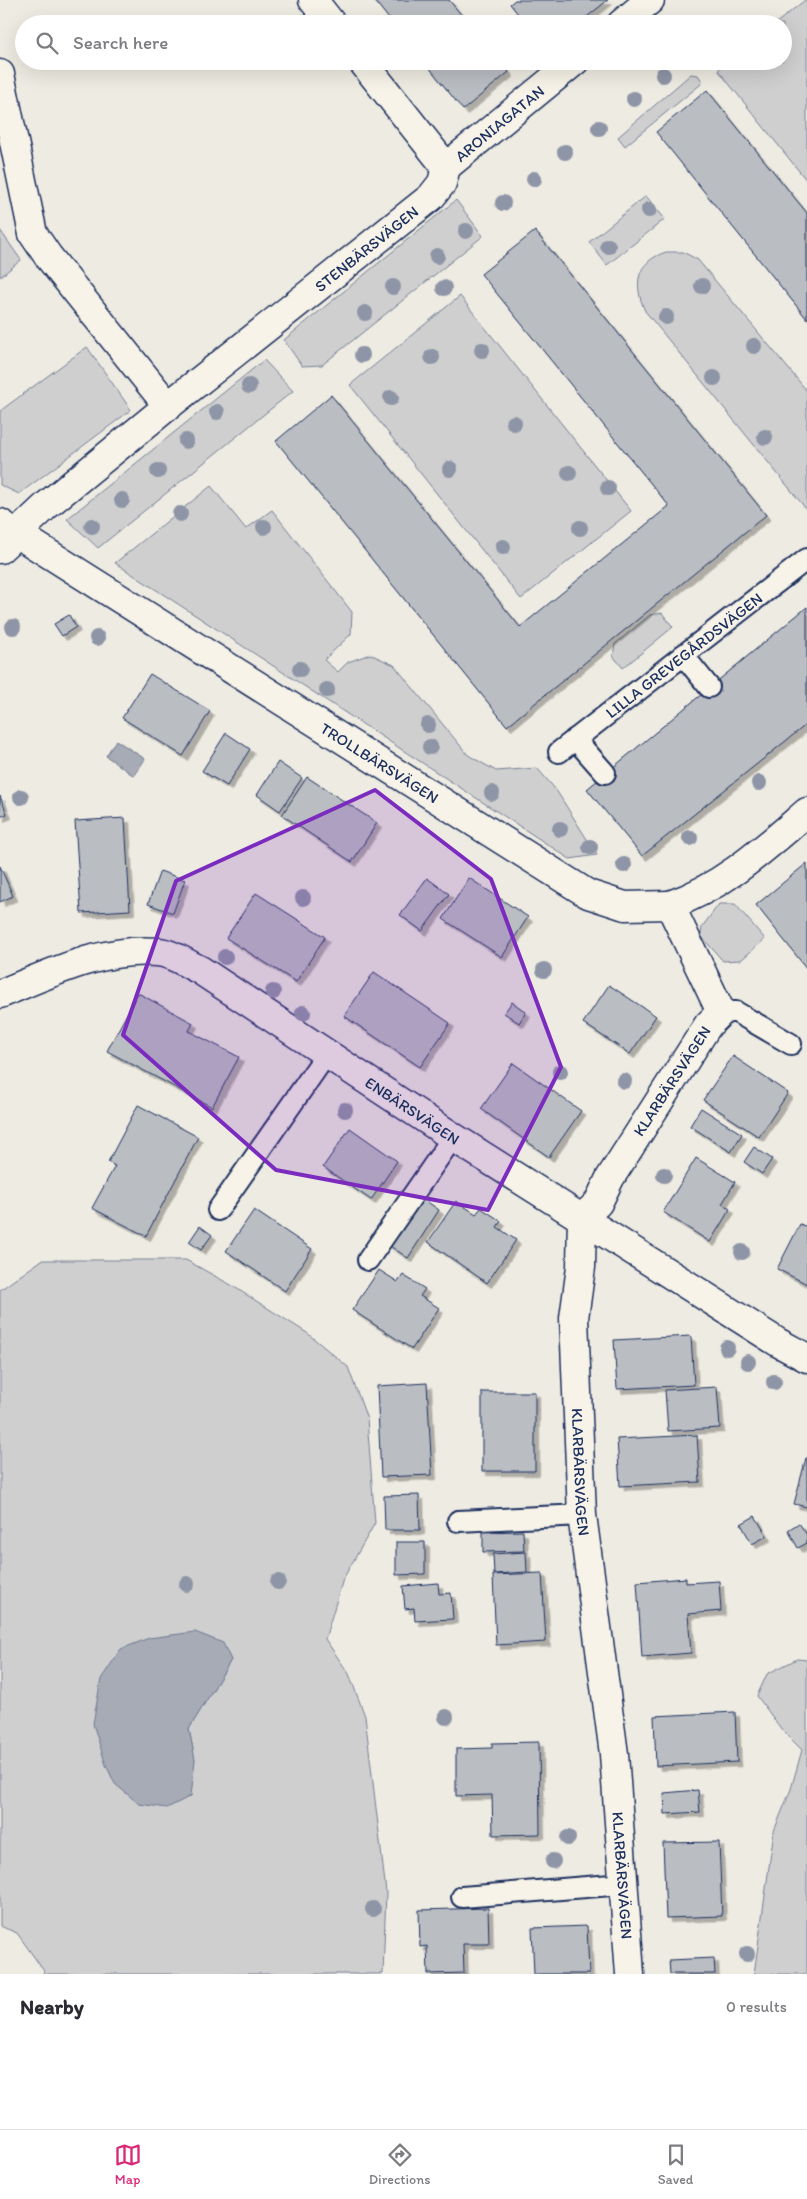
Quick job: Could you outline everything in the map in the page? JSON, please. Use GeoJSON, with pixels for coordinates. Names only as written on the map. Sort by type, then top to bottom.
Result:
{"type":"FeatureCollection","features":[{"type":"Feature","properties":{"kind":"street"},"geometry":{"type":"LineString","coordinates":[[313,0],[325,15]]}},
{"type":"Feature","properties":{"kind":"street"},"geometry":{"type":"LineString","coordinates":[[632,15],[650,0]]}},
{"type":"Feature","properties":{"kind":"street"},"geometry":{"type":"LineString","coordinates":[[369,70],[446,166]]}},
{"type":"Feature","properties":{"kind":"street","name":"ARONIAGATAN"},"geometry":{"type":"LineString","coordinates":[[446,166],[564,70]]}},
{"type":"Feature","properties":{"kind":"street"},"geometry":{"type":"LineString","coordinates":[[0,74],[34,234],[48,256],[168,406]]}},
{"type":"Feature","properties":{"kind":"street","name":"STENBÄRSVÄGEN"},"geometry":{"type":"LineString","coordinates":[[5,535],[431,198],[442,183],[446,166]]}},
{"type":"Feature","properties":{"kind":"street","name":"TROLLBÄRSVÄGEN"},"geometry":{"type":"LineString","coordinates":[[5,535],[588,894],[625,906],[644,908],[670,906]]}},
{"type":"Feature","properties":{"kind":"street"},"geometry":{"type":"LineString","coordinates":[[721,1012],[670,906],[704,891],[760,853],[807,812]]}},
{"type":"Feature","properties":{"kind":"street","name":"ENBÄRSVÄGEN"},"geometry":{"type":"LineString","coordinates":[[0,994],[65,967],[135,952],[160,952],[200,970],[328,1052],[454,1137],[780,1343],[807,1358]]}},
{"type":"Feature","properties":{"kind":"street","name":"KLARBÄRSVÄGEN"},"geometry":{"type":"LineString","coordinates":[[630,1974],[614,1754],[582,1516],[574,1318],[580,1267],[582,1218],[598,1203],[610,1178],[708,1025],[721,1012]]}},
{"type":"Feature","properties":{"kind":"lane","name":"LILLA GREVEGÅRDSVÄGEN"},"geometry":{"type":"LineString","coordinates":[[559,752],[807,558]]}},
{"type":"Feature","properties":{"kind":"lane"},"geometry":{"type":"LineString","coordinates":[[683,655],[710,687]]}},
{"type":"Feature","properties":{"kind":"lane"},"geometry":{"type":"LineString","coordinates":[[575,739],[605,773]]}},
{"type":"Feature","properties":{"kind":"lane"},"geometry":{"type":"LineString","coordinates":[[721,1012],[736,1012],[790,1044]]}},
{"type":"Feature","properties":{"kind":"lane"},"geometry":{"type":"LineString","coordinates":[[218,1210],[328,1052]]}},
{"type":"Feature","properties":{"kind":"lane"},"geometry":{"type":"LineString","coordinates":[[368,1260],[454,1137]]}},
{"type":"Feature","properties":{"kind":"lane"},"geometry":{"type":"LineString","coordinates":[[458,1521],[582,1516]]}},
{"type":"Feature","properties":{"kind":"lane"},"geometry":{"type":"LineString","coordinates":[[462,1897],[624,1884]]}},
{"type":"Feature","properties":{"kind":"highlighted area"},"geometry":{"type":"Polygon","coordinates":[[[375,790],[491,879],[561,1067],[488,1210],[276,1170],[123,1035],[176,881],[375,790]]]}},
{"type":"Feature","properties":{"kind":"shaded area"},"geometry":{"type":"Polygon","coordinates":[[[807,0],[807,181],[718,70],[792,70],[792,15],[786,15],[807,0]]]}},
{"type":"Feature","properties":{"kind":"shaded area"},"geometry":{"type":"Polygon","coordinates":[[[691,74],[698,75],[702,81],[701,84],[625,146],[618,137],[691,74]]]}},
{"type":"Feature","properties":{"kind":"shaded area"},"geometry":{"type":"Polygon","coordinates":[[[646,196],[665,219],[607,265],[589,242],[646,196]]]}},
{"type":"Feature","properties":{"kind":"shaded area"},"geometry":{"type":"Polygon","coordinates":[[[456,200],[483,236],[322,365],[302,366],[284,340],[456,200]]]}},
{"type":"Feature","properties":{"kind":"shaded area"},"geometry":{"type":"Polygon","coordinates":[[[0,230],[21,260],[0,277],[0,230]]]}},
{"type":"Feature","properties":{"kind":"shaded area"},"geometry":{"type":"Polygon","coordinates":[[[666,252],[683,252],[698,260],[807,391],[807,510],[645,311],[639,292],[638,283],[640,275],[648,262],[666,252]]]}},
{"type":"Feature","properties":{"kind":"shaded area"},"geometry":{"type":"Polygon","coordinates":[[[460,296],[631,511],[521,599],[350,385],[460,296]]]}},
{"type":"Feature","properties":{"kind":"shaded area"},"geometry":{"type":"Polygon","coordinates":[[[87,347],[131,410],[19,494],[0,485],[0,411],[87,347]]]}},
{"type":"Feature","properties":{"kind":"shaded area"},"geometry":{"type":"Polygon","coordinates":[[[264,360],[293,391],[98,548],[67,519],[264,360]]]}},
{"type":"Feature","properties":{"kind":"shaded area"},"geometry":{"type":"Polygon","coordinates":[[[211,486],[246,529],[272,510],[352,612],[351,634],[324,660],[338,672],[348,662],[370,654],[394,665],[468,755],[496,771],[537,768],[556,790],[597,855],[570,859],[115,563],[211,486]]]}},
{"type":"Feature","properties":{"kind":"shaded area"},"geometry":{"type":"Polygon","coordinates":[[[662,613],[673,627],[623,668],[613,656],[615,644],[650,615],[662,613]]]}},
{"type":"Feature","properties":{"kind":"shaded area"},"geometry":{"type":"Polygon","coordinates":[[[116,740],[145,759],[134,776],[106,756],[116,740]]]}},
{"type":"Feature","properties":{"kind":"shaded area"},"geometry":{"type":"Polygon","coordinates":[[[719,904],[735,904],[765,939],[741,960],[723,961],[701,936],[702,927],[719,904]]]}},
{"type":"Feature","properties":{"kind":"shaded area"},"geometry":{"type":"Polygon","coordinates":[[[42,1260],[186,1260],[231,1285],[307,1333],[348,1367],[367,1419],[375,1523],[343,1579],[325,1639],[349,1674],[365,1716],[386,1892],[383,1974],[43,1974],[44,1971],[17,1933],[0,1926],[0,1290],[42,1260]],[[231,1660],[101,1679],[195,1760],[189,1729],[231,1660]]]}},
{"type":"Feature","properties":{"kind":"shaded area"},"geometry":{"type":"Polygon","coordinates":[[[195,1632],[223,1643],[231,1660],[189,1729],[195,1760],[191,1796],[167,1808],[139,1804],[115,1784],[106,1765],[93,1724],[101,1679],[121,1649],[149,1638],[195,1632]]]}},
{"type":"Feature","properties":{"kind":"shaded area"},"geometry":{"type":"Polygon","coordinates":[[[797,1659],[807,1660],[807,1974],[754,1974],[774,1831],[791,1789],[802,1750],[782,1730],[757,1696],[767,1674],[797,1659]]]}},
{"type":"Feature","properties":{"kind":"building"},"geometry":{"type":"Polygon","coordinates":[[[374,0],[449,0],[462,15],[386,15],[374,0]]]}},
{"type":"Feature","properties":{"kind":"building"},"geometry":{"type":"Polygon","coordinates":[[[515,0],[608,0],[589,15],[519,15],[510,4],[515,0]]]}},
{"type":"Feature","properties":{"kind":"building"},"geometry":{"type":"Polygon","coordinates":[[[431,70],[507,70],[509,72],[463,110],[431,70]]]}},
{"type":"Feature","properties":{"kind":"building"},"geometry":{"type":"Polygon","coordinates":[[[707,90],[807,213],[807,319],[656,132],[707,90]]]}},
{"type":"Feature","properties":{"kind":"building"},"geometry":{"type":"Polygon","coordinates":[[[535,231],[766,515],[507,726],[276,441],[331,395],[520,627],[669,506],[481,274],[535,231]]]}},
{"type":"Feature","properties":{"kind":"building"},"geometry":{"type":"Polygon","coordinates":[[[807,607],[807,724],[642,856],[587,789],[807,607]]]}},
{"type":"Feature","properties":{"kind":"building"},"geometry":{"type":"Polygon","coordinates":[[[69,615],[76,627],[62,636],[54,624],[69,615]]]}},
{"type":"Feature","properties":{"kind":"building"},"geometry":{"type":"Polygon","coordinates":[[[150,674],[210,711],[183,756],[122,718],[150,674]]]}},
{"type":"Feature","properties":{"kind":"building"},"geometry":{"type":"Polygon","coordinates":[[[226,733],[250,749],[227,786],[202,771],[226,733]]]}},
{"type":"Feature","properties":{"kind":"building"},"geometry":{"type":"Polygon","coordinates":[[[278,762],[302,778],[280,811],[257,795],[278,762]]]}},
{"type":"Feature","properties":{"kind":"building"},"geometry":{"type":"Polygon","coordinates":[[[307,777],[377,823],[352,862],[282,815],[307,777]]]}},
{"type":"Feature","properties":{"kind":"building"},"geometry":{"type":"Polygon","coordinates":[[[0,796],[7,814],[0,817],[0,796]]]}},
{"type":"Feature","properties":{"kind":"building"},"geometry":{"type":"Polygon","coordinates":[[[125,818],[130,910],[81,913],[75,821],[125,818]]]}},
{"type":"Feature","properties":{"kind":"building"},"geometry":{"type":"Polygon","coordinates":[[[807,863],[807,969],[756,905],[807,863]]]}},
{"type":"Feature","properties":{"kind":"building"},"geometry":{"type":"Polygon","coordinates":[[[0,866],[13,896],[0,902],[0,866]]]}},
{"type":"Feature","properties":{"kind":"building"},"geometry":{"type":"Polygon","coordinates":[[[160,871],[185,880],[173,913],[148,904],[160,871]]]}},
{"type":"Feature","properties":{"kind":"building"},"geometry":{"type":"Polygon","coordinates":[[[427,878],[449,894],[422,931],[400,915],[427,878]]]}},
{"type":"Feature","properties":{"kind":"building"},"geometry":{"type":"Polygon","coordinates":[[[469,878],[528,917],[502,957],[443,919],[469,878]]]}},
{"type":"Feature","properties":{"kind":"building"},"geometry":{"type":"Polygon","coordinates":[[[256,893],[325,937],[296,982],[226,938],[256,893]]]}},
{"type":"Feature","properties":{"kind":"building"},"geometry":{"type":"Polygon","coordinates":[[[374,972],[450,1023],[420,1067],[344,1016],[374,972]]]}},
{"type":"Feature","properties":{"kind":"building"},"geometry":{"type":"Polygon","coordinates":[[[609,985],[656,1016],[630,1054],[583,1023],[609,985]]]}},
{"type":"Feature","properties":{"kind":"building"},"geometry":{"type":"Polygon","coordinates":[[[138,993],[193,1023],[189,1031],[239,1057],[212,1107],[107,1051],[138,993]]]}},
{"type":"Feature","properties":{"kind":"building"},"geometry":{"type":"Polygon","coordinates":[[[512,1002],[526,1012],[519,1023],[504,1013],[512,1002]]]}},
{"type":"Feature","properties":{"kind":"building"},"geometry":{"type":"Polygon","coordinates":[[[733,1056],[788,1093],[759,1137],[703,1100],[733,1056]]]}},
{"type":"Feature","properties":{"kind":"building"},"geometry":{"type":"Polygon","coordinates":[[[513,1063],[581,1111],[549,1157],[481,1109],[513,1063]]]}},
{"type":"Feature","properties":{"kind":"building"},"geometry":{"type":"Polygon","coordinates":[[[138,1105],[198,1137],[146,1236],[92,1208],[115,1166],[108,1162],[138,1105]]]}},
{"type":"Feature","properties":{"kind":"building"},"geometry":{"type":"Polygon","coordinates":[[[701,1108],[742,1134],[731,1152],[690,1126],[701,1108]]]}},
{"type":"Feature","properties":{"kind":"building"},"geometry":{"type":"Polygon","coordinates":[[[350,1128],[397,1161],[371,1200],[323,1167],[350,1128]]]}},
{"type":"Feature","properties":{"kind":"building"},"geometry":{"type":"Polygon","coordinates":[[[754,1147],[772,1159],[762,1174],[744,1162],[754,1147]]]}},
{"type":"Feature","properties":{"kind":"building"},"geometry":{"type":"Polygon","coordinates":[[[696,1158],[735,1182],[722,1204],[730,1209],[710,1242],[663,1212],[696,1158]]]}},
{"type":"Feature","properties":{"kind":"building"},"geometry":{"type":"Polygon","coordinates":[[[419,1196],[439,1210],[408,1258],[387,1244],[419,1196]]]}},
{"type":"Feature","properties":{"kind":"building"},"geometry":{"type":"Polygon","coordinates":[[[456,1201],[476,1214],[481,1208],[501,1221],[497,1227],[516,1240],[487,1283],[428,1242],[456,1201]]]}},
{"type":"Feature","properties":{"kind":"building"},"geometry":{"type":"Polygon","coordinates":[[[254,1210],[312,1249],[285,1291],[226,1251],[254,1210]]]}},
{"type":"Feature","properties":{"kind":"building"},"geometry":{"type":"Polygon","coordinates":[[[800,1224],[807,1227],[807,1284],[777,1269],[800,1224]]]}},
{"type":"Feature","properties":{"kind":"building"},"geometry":{"type":"Polygon","coordinates":[[[200,1226],[212,1235],[201,1250],[189,1242],[200,1226]]]}},
{"type":"Feature","properties":{"kind":"building"},"geometry":{"type":"Polygon","coordinates":[[[379,1270],[398,1282],[403,1275],[425,1289],[420,1296],[439,1308],[412,1349],[352,1310],[379,1270]]]}},
{"type":"Feature","properties":{"kind":"building"},"geometry":{"type":"Polygon","coordinates":[[[691,1336],[694,1385],[617,1389],[614,1340],[691,1336]]]}},
{"type":"Feature","properties":{"kind":"building"},"geometry":{"type":"Polygon","coordinates":[[[427,1383],[432,1475],[381,1477],[377,1386],[427,1383]]]}},
{"type":"Feature","properties":{"kind":"building"},"geometry":{"type":"Polygon","coordinates":[[[717,1387],[720,1428],[668,1431],[665,1390],[717,1387]]]}},
{"type":"Feature","properties":{"kind":"building"},"geometry":{"type":"Polygon","coordinates":[[[482,1392],[535,1392],[535,1471],[482,1471],[482,1392]]]}},
{"type":"Feature","properties":{"kind":"building"},"geometry":{"type":"Polygon","coordinates":[[[697,1435],[700,1482],[620,1486],[617,1439],[697,1435]]]}},
{"type":"Feature","properties":{"kind":"building"},"geometry":{"type":"Polygon","coordinates":[[[807,1458],[807,1507],[794,1504],[807,1458]]]}},
{"type":"Feature","properties":{"kind":"building"},"geometry":{"type":"Polygon","coordinates":[[[419,1495],[420,1530],[385,1530],[384,1496],[419,1495]]]}},
{"type":"Feature","properties":{"kind":"building"},"geometry":{"type":"Polygon","coordinates":[[[755,1516],[767,1536],[752,1544],[741,1524],[755,1516]]]}},
{"type":"Feature","properties":{"kind":"building"},"geometry":{"type":"Polygon","coordinates":[[[799,1523],[807,1535],[807,1543],[798,1548],[788,1530],[799,1523]]]}},
{"type":"Feature","properties":{"kind":"building"},"geometry":{"type":"Polygon","coordinates":[[[523,1531],[524,1551],[483,1552],[483,1532],[523,1531]]]}},
{"type":"Feature","properties":{"kind":"building"},"geometry":{"type":"Polygon","coordinates":[[[396,1542],[425,1542],[425,1574],[396,1575],[396,1542]]]}},
{"type":"Feature","properties":{"kind":"building"},"geometry":{"type":"Polygon","coordinates":[[[526,1552],[527,1572],[494,1574],[493,1554],[526,1552]]]}},
{"type":"Feature","properties":{"kind":"building"},"geometry":{"type":"Polygon","coordinates":[[[542,1573],[546,1642],[496,1645],[493,1575],[542,1573]]]}},
{"type":"Feature","properties":{"kind":"building"},"geometry":{"type":"Polygon","coordinates":[[[686,1578],[686,1583],[719,1581],[721,1611],[688,1614],[691,1653],[642,1657],[637,1582],[686,1578]]]}},
{"type":"Feature","properties":{"kind":"building"},"geometry":{"type":"Polygon","coordinates":[[[438,1583],[439,1594],[451,1593],[453,1619],[415,1621],[414,1608],[405,1609],[403,1586],[438,1583]]]}},
{"type":"Feature","properties":{"kind":"building"},"geometry":{"type":"Polygon","coordinates":[[[735,1712],[737,1762],[656,1766],[654,1716],[735,1712]]]}},
{"type":"Feature","properties":{"kind":"building"},"geometry":{"type":"Polygon","coordinates":[[[539,1742],[540,1834],[493,1835],[492,1795],[456,1796],[456,1749],[492,1748],[492,1743],[539,1742]]]}},
{"type":"Feature","properties":{"kind":"building"},"geometry":{"type":"Polygon","coordinates":[[[698,1790],[700,1812],[665,1814],[664,1793],[698,1790]]]}},
{"type":"Feature","properties":{"kind":"building"},"geometry":{"type":"Polygon","coordinates":[[[719,1842],[722,1916],[666,1918],[663,1843],[719,1842]]]}},
{"type":"Feature","properties":{"kind":"building"},"geometry":{"type":"Polygon","coordinates":[[[488,1908],[489,1944],[463,1944],[464,1973],[428,1974],[427,1946],[420,1947],[419,1910],[488,1908]]]}},
{"type":"Feature","properties":{"kind":"building"},"geometry":{"type":"Polygon","coordinates":[[[587,1926],[589,1974],[534,1974],[532,1928],[587,1926]]]}},
{"type":"Feature","properties":{"kind":"building"},"geometry":{"type":"Polygon","coordinates":[[[714,1958],[715,1974],[670,1974],[669,1960],[714,1958]]]}}]}
